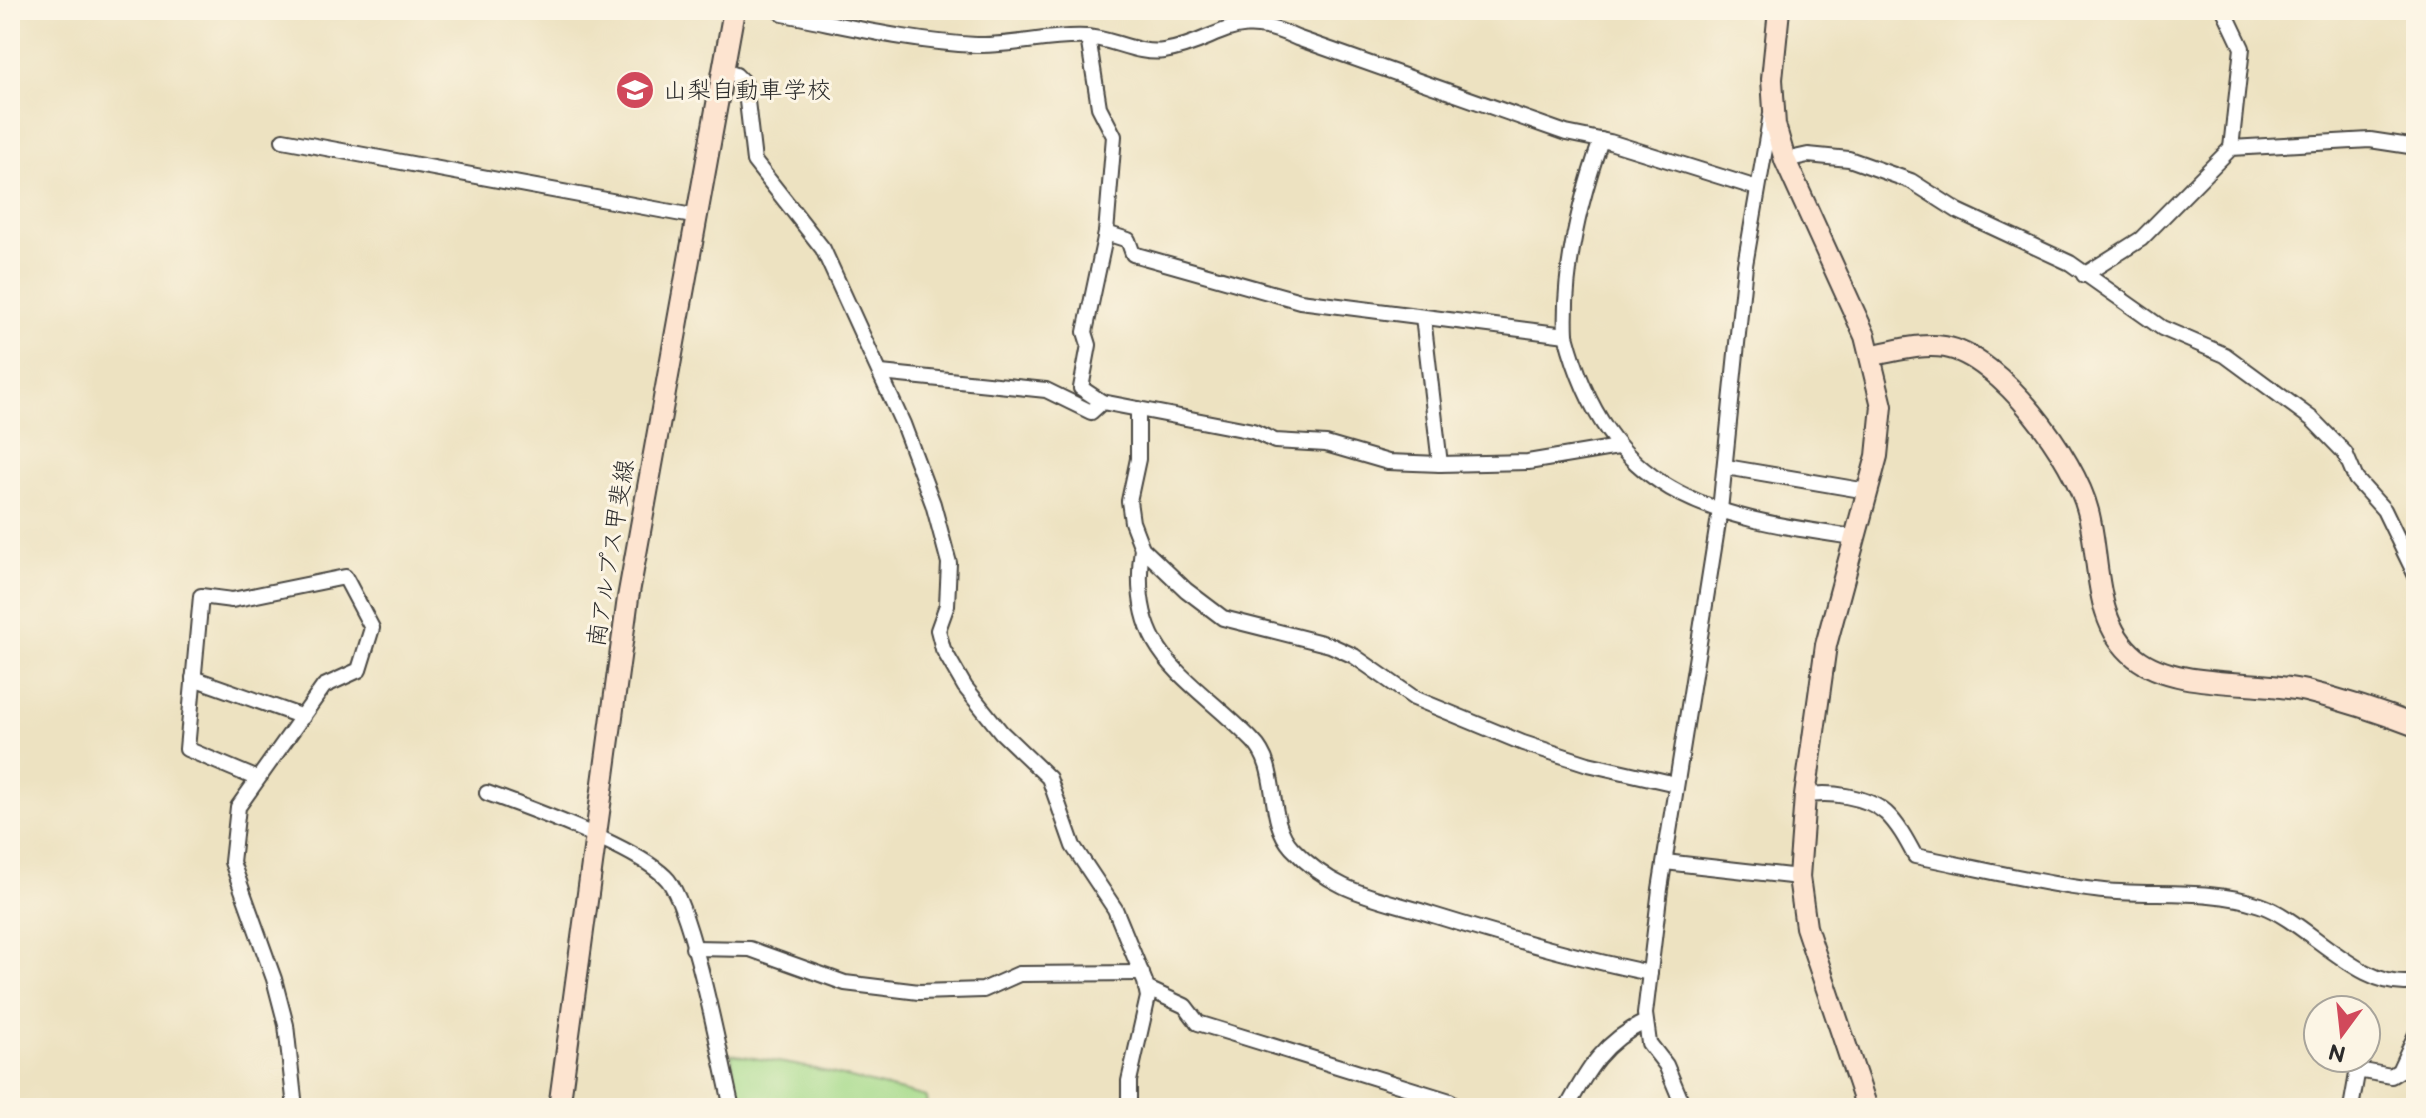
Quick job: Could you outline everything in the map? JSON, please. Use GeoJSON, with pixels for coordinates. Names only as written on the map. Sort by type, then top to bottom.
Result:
{"type":"FeatureCollection","features":[{"type":"Feature","properties":{"kind":"street","name":"南アルプス甲斐線"},"geometry":{"type":"LineString","coordinates":[[559,1108],[628,598],[734,10]]}},
{"type":"Feature","properties":{"kind":"street"},"geometry":{"type":"LineString","coordinates":[[778,10],[783,14],[913,38],[978,45],[1088,37],[1150,52],[1166,51],[1237,26],[1271,26],[1297,38],[1566,133],[1601,140],[1757,188]]}},
{"type":"Feature","properties":{"kind":"street"},"geometry":{"type":"LineString","coordinates":[[1684,1108],[1666,1065],[1649,1043],[1645,1022],[1676,784],[1726,467],[1745,265],[1772,106],[1779,10]]}},
{"type":"Feature","properties":{"kind":"street"},"geometry":{"type":"LineString","coordinates":[[2084,275],[2141,239],[2231,148],[2242,48],[2224,10]]}},
{"type":"Feature","properties":{"kind":"street"},"geometry":{"type":"LineString","coordinates":[[1088,37],[1099,107],[1114,136],[1106,233],[1085,332],[1089,345],[1081,388],[1102,402],[1253,431],[1275,441],[1326,444],[1388,462],[1528,462],[1618,447]]}},
{"type":"Feature","properties":{"kind":"street"},"geometry":{"type":"LineString","coordinates":[[725,71],[736,75],[745,84],[754,161],[823,249],[881,373],[922,473],[947,552],[947,605],[938,630],[943,649],[965,687],[1001,732],[1049,778],[1073,846],[1115,909],[1144,980],[1145,1009],[1129,1081],[1129,1108]]}},
{"type":"Feature","properties":{"kind":"street"},"geometry":{"type":"LineString","coordinates":[[1772,106],[1785,160],[1873,355],[1882,406],[1877,456],[1826,645],[1805,796],[1799,877],[1806,927],[1867,1108]]}},
{"type":"Feature","properties":{"kind":"street"},"geometry":{"type":"LineString","coordinates":[[283,140],[698,217]]}},
{"type":"Feature","properties":{"kind":"street"},"geometry":{"type":"LineString","coordinates":[[1601,140],[1574,240],[1571,284],[1565,305],[1566,335],[1577,374],[1593,412],[1631,462],[1665,485],[1757,523],[1854,537]]}},
{"type":"Feature","properties":{"kind":"street"},"geometry":{"type":"LineString","coordinates":[[2231,148],[2370,140],[2416,147]]}},
{"type":"Feature","properties":{"kind":"street"},"geometry":{"type":"LineString","coordinates":[[1785,160],[1808,155],[1849,159],[1911,181],[1958,211],[2070,263],[2162,328],[2225,355],[2312,419],[2345,453],[2356,479],[2384,510],[2416,576]]}},
{"type":"Feature","properties":{"kind":"street"},"geometry":{"type":"LineString","coordinates":[[1106,233],[1128,240],[1133,254],[1300,301],[1566,335]]}},
{"type":"Feature","properties":{"kind":"street"},"geometry":{"type":"LineString","coordinates":[[1423,317],[1440,464]]}},
{"type":"Feature","properties":{"kind":"street"},"geometry":{"type":"LineString","coordinates":[[1873,355],[1927,345],[1968,355],[2034,416],[2068,462],[2078,482],[2094,535],[2105,610],[2122,644],[2136,657],[2169,675],[2306,691],[2416,726]]}},
{"type":"Feature","properties":{"kind":"street"},"geometry":{"type":"LineString","coordinates":[[881,373],[1046,390],[1091,412],[1102,402]]}},
{"type":"Feature","properties":{"kind":"street"},"geometry":{"type":"LineString","coordinates":[[1138,409],[1138,459],[1129,501],[1132,522],[1142,548],[1186,590],[1223,618],[1330,645],[1354,656],[1414,698],[1523,743],[1588,764],[1676,784]]}},
{"type":"Feature","properties":{"kind":"street"},"geometry":{"type":"LineString","coordinates":[[1726,467],[1867,491]]}},
{"type":"Feature","properties":{"kind":"street"},"geometry":{"type":"LineString","coordinates":[[1142,548],[1138,580],[1141,607],[1151,636],[1171,668],[1256,744],[1267,769],[1280,830],[1291,848],[1349,891],[1386,904],[1579,958],[1650,973]]}},
{"type":"Feature","properties":{"kind":"street"},"geometry":{"type":"LineString","coordinates":[[258,779],[187,749],[201,596],[232,600],[345,577],[369,620],[371,634],[359,670],[324,686],[303,717],[238,807],[232,862],[274,979],[286,1025],[295,1108]]}},
{"type":"Feature","properties":{"kind":"street"},"geometry":{"type":"LineString","coordinates":[[193,678],[303,717]]}},
{"type":"Feature","properties":{"kind":"street"},"geometry":{"type":"LineString","coordinates":[[487,793],[649,862],[666,877],[676,891],[693,948],[732,1108]]}},
{"type":"Feature","properties":{"kind":"street"},"geometry":{"type":"LineString","coordinates":[[1805,796],[1818,793],[1841,796],[1884,811],[1915,856],[2094,890],[2178,893],[2259,905],[2281,914],[2340,957],[2370,973],[2406,984],[2416,982]]}},
{"type":"Feature","properties":{"kind":"street"},"geometry":{"type":"LineString","coordinates":[[1665,862],[1799,877]]}},
{"type":"Feature","properties":{"kind":"street"},"geometry":{"type":"LineString","coordinates":[[693,948],[750,949],[845,983],[919,992],[983,990],[1019,974],[1144,980],[1178,1002],[1198,1023],[1407,1086],[1450,1101],[1454,1108]]}},
{"type":"Feature","properties":{"kind":"street"},"geometry":{"type":"LineString","coordinates":[[1567,1108],[1591,1063],[1607,1045],[1645,1022]]}},
{"type":"Feature","properties":{"kind":"street"},"geometry":{"type":"LineString","coordinates":[[2351,1108],[2357,1074],[2363,1071],[2391,1076],[2399,1071],[2416,1034]]}},
{"type":"Feature","properties":{"kind":"green space"},"geometry":{"type":"Polygon","coordinates":[[[731,1054],[807,1067],[926,1097],[927,1108],[739,1108],[731,1054]]]}},
{"type":"Feature","properties":{"kind":"place","name":"山梨自動車学校"},"geometry":{"type":"Point","coordinates":[635,90]}}]}
